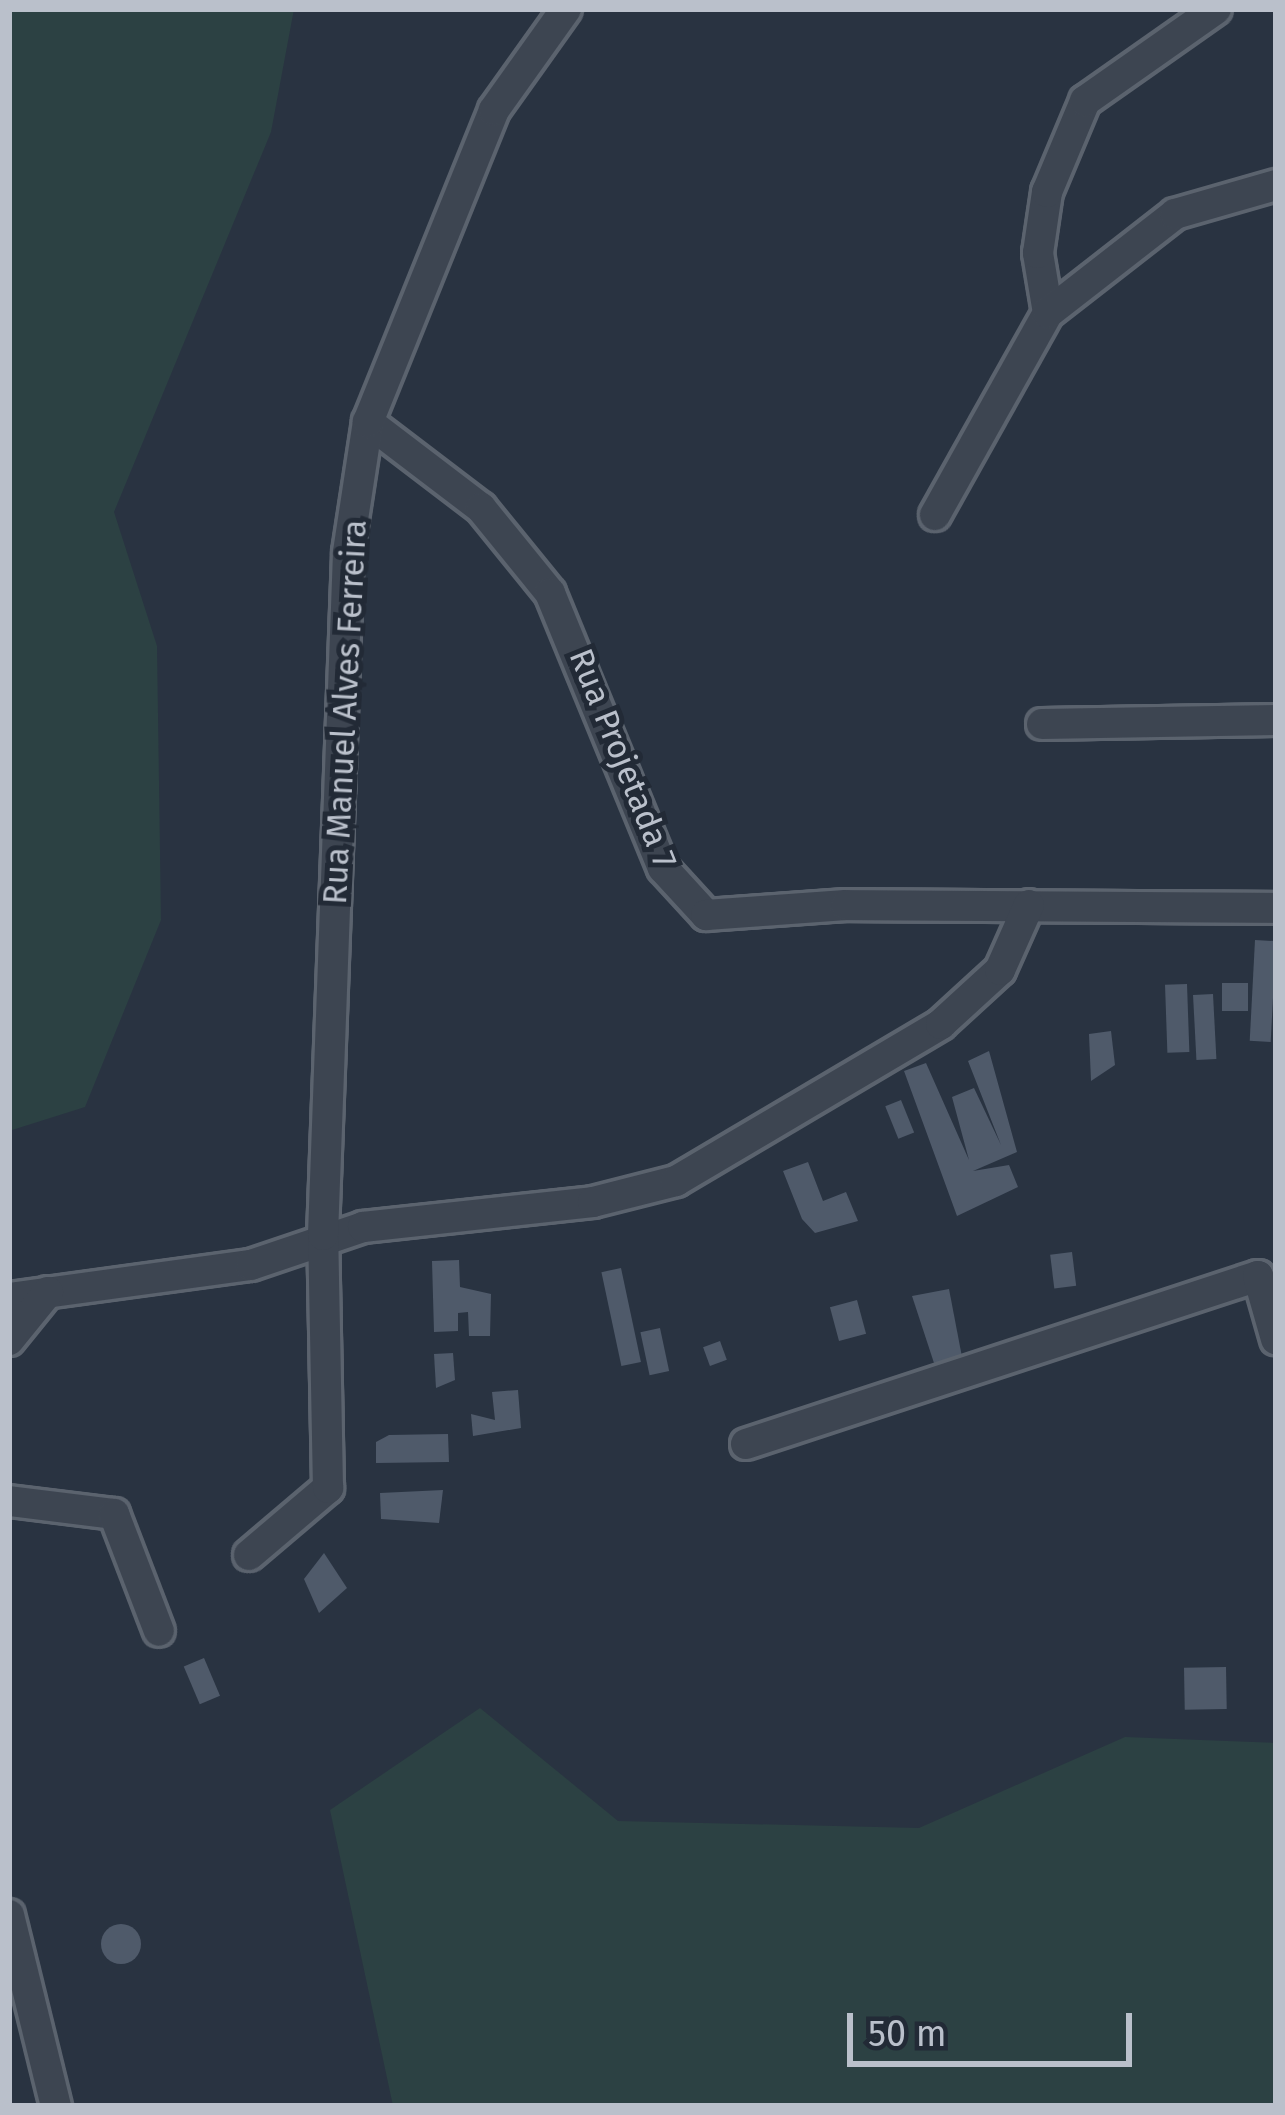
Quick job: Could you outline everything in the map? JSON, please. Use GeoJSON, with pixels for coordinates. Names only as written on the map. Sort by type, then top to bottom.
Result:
{"type":"FeatureCollection","features":[{"type":"Feature","properties":{"kind":"street","name":"Rua Manuel Alves Ferreira"},"geometry":{"type":"LineString","coordinates":[[249,1555],[316,1508],[328,1464],[323,1235],[348,552],[368,422],[494,110],[566,9]]}},
{"type":"Feature","properties":{"kind":"street"},"geometry":{"type":"LineString","coordinates":[[1048,313],[1038,253],[1047,192],[1085,101],[1216,9]]}},
{"type":"Feature","properties":{"kind":"street"},"geometry":{"type":"LineString","coordinates":[[935,515],[1048,313],[1175,214],[1276,185]]}},
{"type":"Feature","properties":{"kind":"street","name":"Rua Projetada 7"},"geometry":{"type":"LineString","coordinates":[[368,422],[482,508],[550,593],[679,896],[734,920],[846,904],[1276,908]]}},
{"type":"Feature","properties":{"kind":"street"},"geometry":{"type":"LineString","coordinates":[[1042,724],[1276,720]]}},
{"type":"Feature","properties":{"kind":"street"},"geometry":{"type":"LineString","coordinates":[[9,1298],[251,1265],[323,1235],[676,1181],[940,1024],[1000,970],[1029,905]]}},
{"type":"Feature","properties":{"kind":"street"},"geometry":{"type":"LineString","coordinates":[[746,1444],[1267,1279],[1276,1339]]}},
{"type":"Feature","properties":{"kind":"street"},"geometry":{"type":"LineString","coordinates":[[9,1340],[48,1292]]}},
{"type":"Feature","properties":{"kind":"street"},"geometry":{"type":"LineString","coordinates":[[9,1501],[114,1514],[159,1631]]}},
{"type":"Feature","properties":{"kind":"street"},"geometry":{"type":"LineString","coordinates":[[9,1915],[56,2106]]}},
{"type":"Feature","properties":{"kind":"green space"},"geometry":{"type":"Polygon","coordinates":[[[9,9],[294,9],[271,132],[114,512],[157,646],[161,920],[85,1107],[9,1131],[9,9]]]}},
{"type":"Feature","properties":{"kind":"green space"},"geometry":{"type":"Polygon","coordinates":[[[480,1708],[618,1821],[919,1828],[1125,1737],[1276,1743],[1276,2106],[393,2106],[330,1810],[480,1708]]]}},
{"type":"Feature","properties":{"kind":"building"},"geometry":{"type":"Polygon","coordinates":[[[1255,940],[1276,941],[1271,1042],[1250,1041],[1255,940]]]}},
{"type":"Feature","properties":{"kind":"building"},"geometry":{"type":"Polygon","coordinates":[[[1222,983],[1248,983],[1248,1011],[1222,1011],[1222,983]]]}},
{"type":"Feature","properties":{"kind":"building"},"geometry":{"type":"Polygon","coordinates":[[[1187,984],[1189,1052],[1167,1053],[1165,985],[1187,984]]]}},
{"type":"Feature","properties":{"kind":"building"},"geometry":{"type":"Polygon","coordinates":[[[1213,994],[1216,1059],[1196,1060],[1193,995],[1213,994]]]}},
{"type":"Feature","properties":{"kind":"building"},"geometry":{"type":"Polygon","coordinates":[[[1111,1031],[1115,1065],[1091,1081],[1089,1034],[1111,1031]]]}},
{"type":"Feature","properties":{"kind":"building"},"geometry":{"type":"Polygon","coordinates":[[[989,1051],[1017,1152],[973,1171],[1009,1165],[1018,1187],[957,1216],[904,1071],[926,1063],[969,1160],[952,1097],[974,1088],[1001,1145],[968,1061],[989,1051]]]}},
{"type":"Feature","properties":{"kind":"building"},"geometry":{"type":"Polygon","coordinates":[[[901,1100],[914,1132],[898,1139],[885,1106],[901,1100]]]}},
{"type":"Feature","properties":{"kind":"building"},"geometry":{"type":"Polygon","coordinates":[[[808,1162],[823,1201],[846,1192],[858,1221],[815,1233],[802,1219],[783,1171],[808,1162]]]}},
{"type":"Feature","properties":{"kind":"building"},"geometry":{"type":"Polygon","coordinates":[[[1072,1252],[1076,1286],[1054,1288],[1050,1255],[1072,1252]]]}},
{"type":"Feature","properties":{"kind":"building"},"geometry":{"type":"Polygon","coordinates":[[[459,1260],[460,1287],[491,1294],[490,1336],[469,1336],[468,1312],[458,1313],[458,1331],[434,1332],[432,1261],[459,1260]]]}},
{"type":"Feature","properties":{"kind":"building"},"geometry":{"type":"Polygon","coordinates":[[[621,1268],[641,1362],[621,1366],[601,1272],[621,1268]]]}},
{"type":"Feature","properties":{"kind":"building"},"geometry":{"type":"Polygon","coordinates":[[[949,1289],[962,1357],[934,1363],[912,1296],[949,1289]]]}},
{"type":"Feature","properties":{"kind":"building"},"geometry":{"type":"Polygon","coordinates":[[[857,1300],[866,1334],[839,1341],[830,1307],[857,1300]]]}},
{"type":"Feature","properties":{"kind":"building"},"geometry":{"type":"Polygon","coordinates":[[[660,1328],[669,1371],[650,1375],[640,1332],[660,1328]]]}},
{"type":"Feature","properties":{"kind":"building"},"geometry":{"type":"Polygon","coordinates":[[[720,1341],[727,1360],[710,1366],[703,1347],[720,1341]]]}},
{"type":"Feature","properties":{"kind":"building"},"geometry":{"type":"Polygon","coordinates":[[[453,1353],[455,1380],[436,1388],[434,1354],[453,1353]]]}},
{"type":"Feature","properties":{"kind":"building"},"geometry":{"type":"Polygon","coordinates":[[[518,1390],[521,1428],[473,1436],[471,1414],[495,1420],[492,1392],[518,1390]]]}},
{"type":"Feature","properties":{"kind":"building"},"geometry":{"type":"Polygon","coordinates":[[[448,1434],[449,1462],[376,1463],[376,1442],[389,1435],[448,1434]]]}},
{"type":"Feature","properties":{"kind":"building"},"geometry":{"type":"Polygon","coordinates":[[[443,1490],[439,1523],[381,1519],[380,1493],[443,1490]]]}},
{"type":"Feature","properties":{"kind":"building"},"geometry":{"type":"Polygon","coordinates":[[[324,1553],[347,1588],[319,1613],[304,1579],[324,1553]]]}},
{"type":"Feature","properties":{"kind":"building"},"geometry":{"type":"Polygon","coordinates":[[[204,1658],[220,1696],[200,1704],[184,1667],[204,1658]]]}},
{"type":"Feature","properties":{"kind":"building"},"geometry":{"type":"Polygon","coordinates":[[[1226,1667],[1227,1709],[1185,1710],[1184,1668],[1226,1667]]]}},
{"type":"Feature","properties":{"kind":"building"},"geometry":{"type":"Polygon","coordinates":[[[121,1924],[135,1930],[141,1944],[135,1958],[121,1964],[107,1958],[101,1944],[107,1930],[121,1924]]]}}]}
